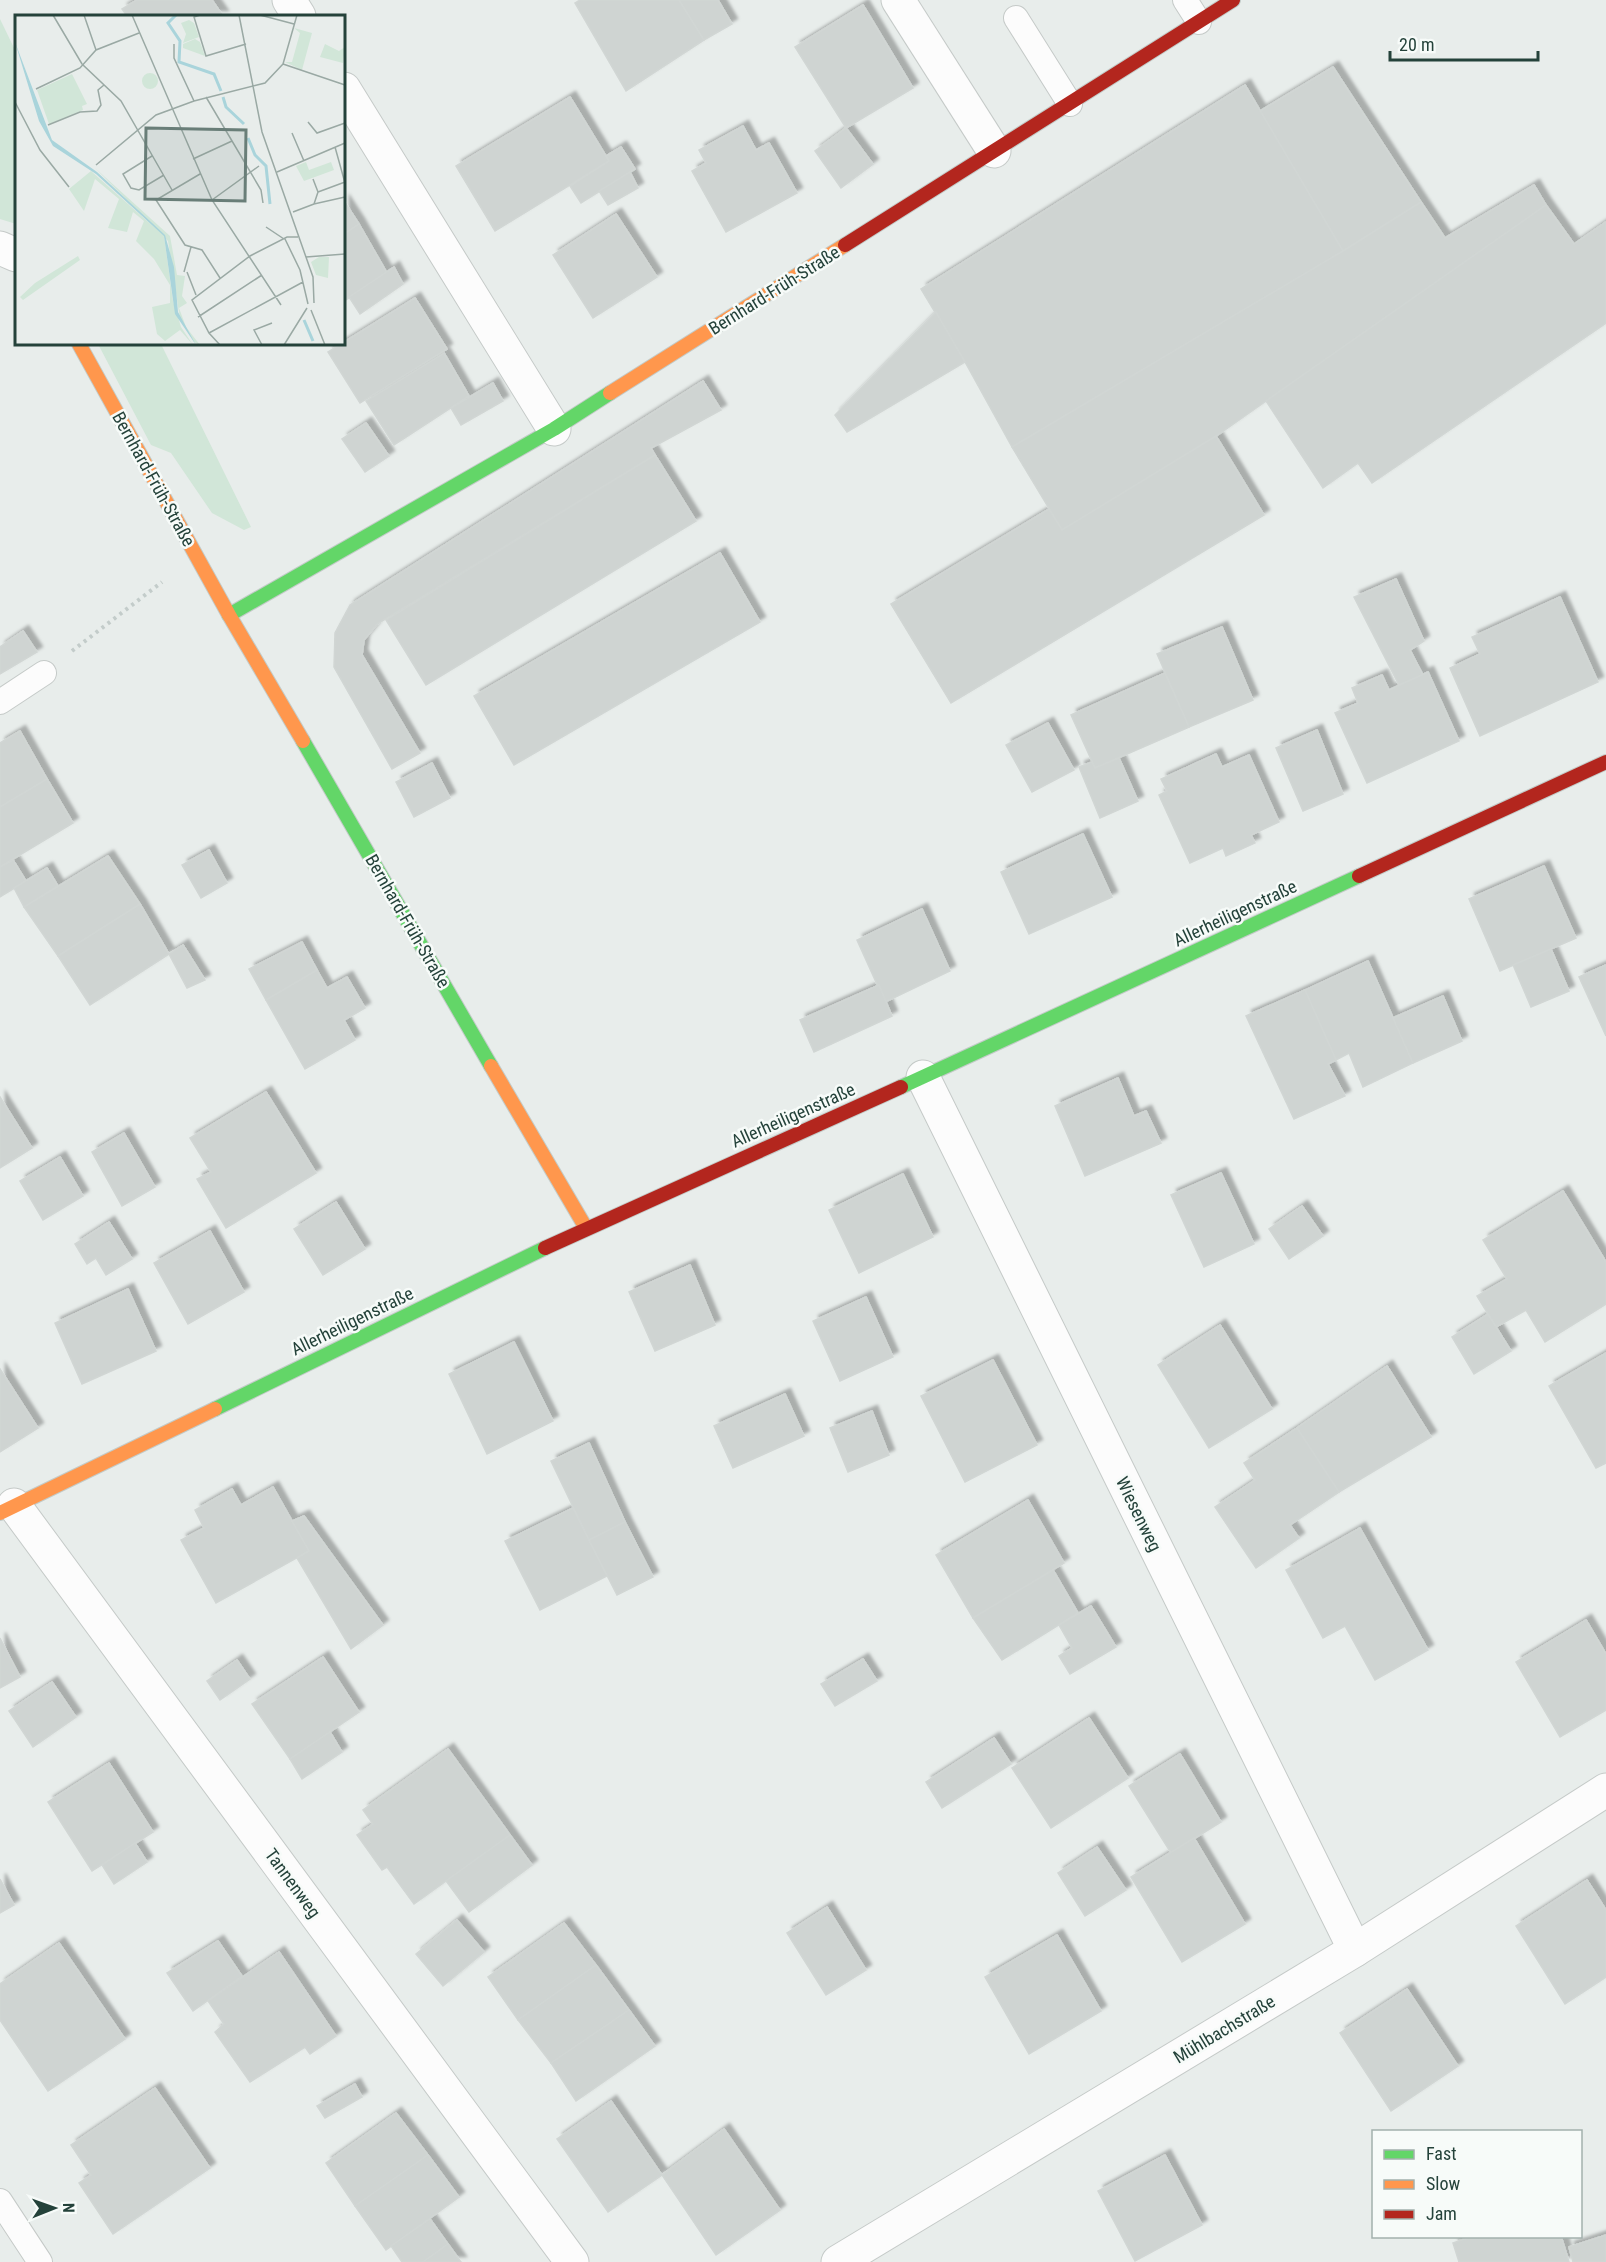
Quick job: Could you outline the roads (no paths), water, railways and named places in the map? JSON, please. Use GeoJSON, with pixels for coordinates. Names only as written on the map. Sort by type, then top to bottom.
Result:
{"type":"FeatureCollection","features":[{"type":"Feature","properties":{"kind":"street"},"geometry":{"type":"LineString","coordinates":[[289,0],[298,15]]}},
{"type":"Feature","properties":{"kind":"street"},"geometry":{"type":"LineString","coordinates":[[898,0],[994,151]]}},
{"type":"Feature","properties":{"kind":"street","name":"Bernhard-Früh-Straße"},"geometry":{"type":"LineString","coordinates":[[229,615],[554,429],[1233,0]]}},
{"type":"Feature","properties":{"kind":"street"},"geometry":{"type":"LineString","coordinates":[[345,90],[554,429]]}},
{"type":"Feature","properties":{"kind":"street"},"geometry":{"type":"LineString","coordinates":[[0,248],[15,255]]}},
{"type":"Feature","properties":{"kind":"street","name":"Bernhard-Früh-Straße"},"geometry":{"type":"LineString","coordinates":[[80,345],[229,615],[586,1228]]}},
{"type":"Feature","properties":{"kind":"street","name":"Allerheiligenstraße"},"geometry":{"type":"LineString","coordinates":[[7,1509],[586,1228],[923,1077],[1606,762]]}},
{"type":"Feature","properties":{"kind":"street","name":"Wiesenweg"},"geometry":{"type":"LineString","coordinates":[[923,1077],[1354,1950]]}},
{"type":"Feature","properties":{"kind":"street","name":"Tannenweg"},"geometry":{"type":"LineString","coordinates":[[7,1509],[572,2262]]}},
{"type":"Feature","properties":{"kind":"street","name":"Mühlbachstraße"},"geometry":{"type":"LineString","coordinates":[[838,2262],[1354,1950],[1606,1790]]}},
{"type":"Feature","properties":{"kind":"lane"},"geometry":{"type":"LineString","coordinates":[[1185,0],[1199,22]]}},
{"type":"Feature","properties":{"kind":"lane"},"geometry":{"type":"LineString","coordinates":[[1016,18],[1070,104]]}},
{"type":"Feature","properties":{"kind":"lane"},"geometry":{"type":"LineString","coordinates":[[0,702],[44,673]]}},
{"type":"Feature","properties":{"kind":"lane"},"geometry":{"type":"LineString","coordinates":[[0,2200],[40,2262]]}}]}
